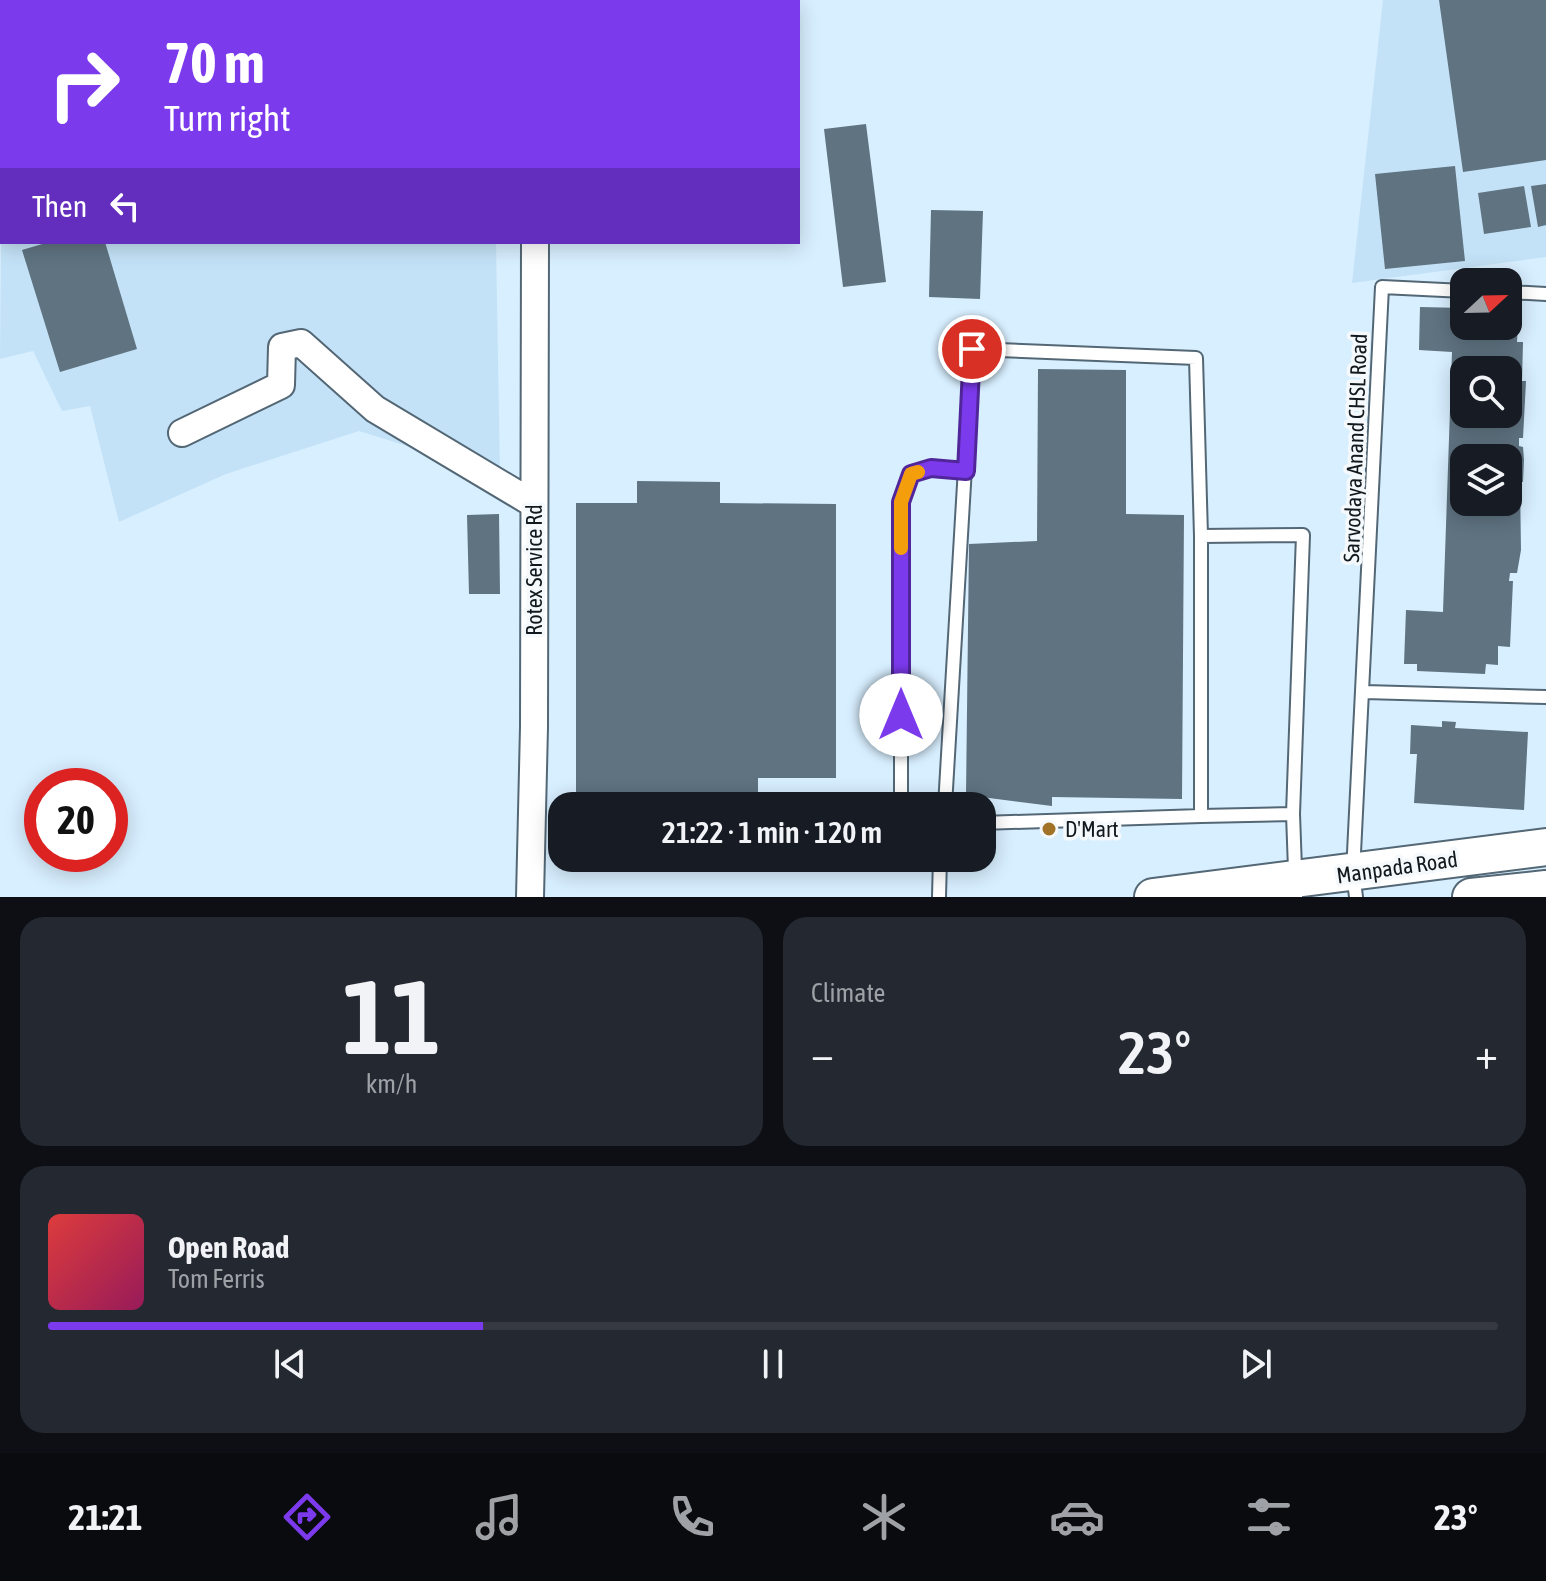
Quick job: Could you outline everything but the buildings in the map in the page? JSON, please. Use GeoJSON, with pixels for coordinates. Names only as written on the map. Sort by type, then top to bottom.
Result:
{"type":"FeatureCollection","features":[{"type":"Feature","properties":{"kind":"main road","name":"Manpada Road"},"geometry":{"type":"LineString","coordinates":[[1153,897],[1355,885],[1546,847]]}},
{"type":"Feature","properties":{"kind":"main road","name":"Manpada Road"},"geometry":{"type":"LineString","coordinates":[[1471,897],[1546,889]]}},
{"type":"Feature","properties":{"kind":"street","name":"Rotex Service Rd"},"geometry":{"type":"LineString","coordinates":[[530,897],[535,244]]}},
{"type":"Feature","properties":{"kind":"street"},"geometry":{"type":"LineString","coordinates":[[182,433],[281,385],[282,347],[301,343],[375,409],[534,504]]}},
{"type":"Feature","properties":{"kind":"lane","name":"Sarvodaya Anand CHSL Road"},"geometry":{"type":"LineString","coordinates":[[1355,885],[1382,287],[1450,290]]}},
{"type":"Feature","properties":{"kind":"lane"},"geometry":{"type":"LineString","coordinates":[[1522,293],[1546,294]]}},
{"type":"Feature","properties":{"kind":"lane"},"geometry":{"type":"LineString","coordinates":[[946,792],[972,349],[1196,358],[1201,536],[1201,816]]}},
{"type":"Feature","properties":{"kind":"lane"},"geometry":{"type":"LineString","coordinates":[[901,792],[901,502],[911,474],[931,468],[966,471]]}},
{"type":"Feature","properties":{"kind":"lane"},"geometry":{"type":"LineString","coordinates":[[1201,536],[1303,535],[1293,814],[1295,889]]}},
{"type":"Feature","properties":{"kind":"lane"},"geometry":{"type":"LineString","coordinates":[[1365,692],[1546,697]]}},
{"type":"Feature","properties":{"kind":"lane"},"geometry":{"type":"LineString","coordinates":[[996,823],[1293,814]]}},
{"type":"Feature","properties":{"kind":"lane"},"geometry":{"type":"LineString","coordinates":[[939,897],[940,872]]}},
{"type":"Feature","properties":{"kind":"shaded area"},"geometry":{"type":"Polygon","coordinates":[[[1383,0],[1546,0],[1546,257],[1352,283],[1383,0]]]}},
{"type":"Feature","properties":{"kind":"shaded area"},"geometry":{"type":"Polygon","coordinates":[[[1,244],[496,244],[500,475],[359,431],[226,474],[119,522],[90,406],[62,411],[33,351],[0,359],[1,244]]]}},
{"type":"Feature","properties":{"kind":"slow traffic"},"geometry":{"type":"LineString","coordinates":[[901,548],[901,502],[911,474],[918,472]]}},
{"type":"Feature","properties":{"kind":"place","name":"D'Mart"},"geometry":{"type":"Point","coordinates":[1049,829]}},
{"type":"Feature","properties":{"kind":"route"},"geometry":{"type":"LineString","coordinates":[[901,715],[901,502],[911,474],[931,468],[966,471],[972,349]]}}]}
